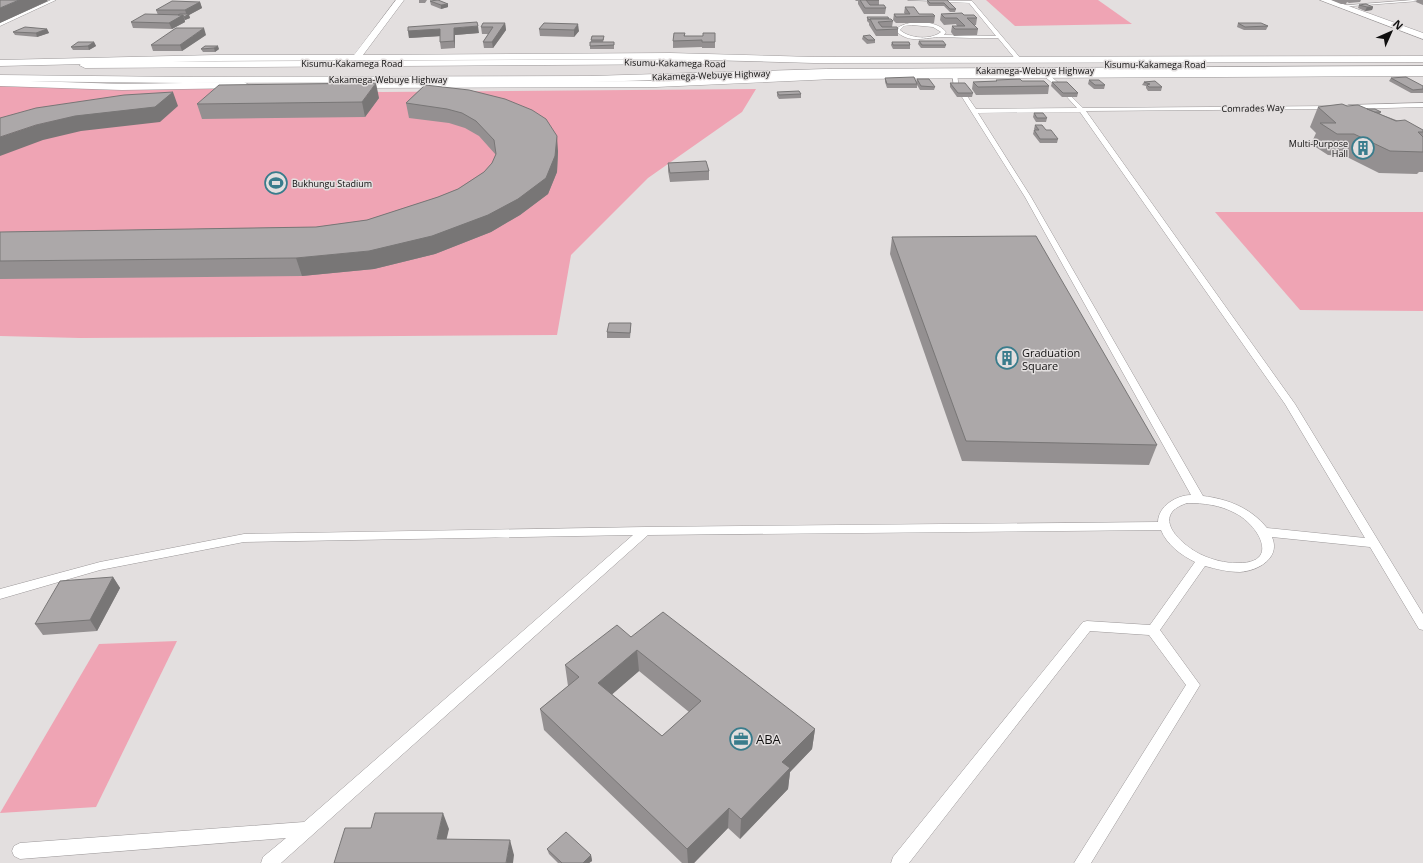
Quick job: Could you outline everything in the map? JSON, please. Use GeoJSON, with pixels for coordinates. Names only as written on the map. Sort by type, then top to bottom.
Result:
{"type":"FeatureCollection","features":[{"type":"Feature","properties":{"kind":"highway","name":"Kisumu-Kakamega Road"},"geometry":{"type":"LineString","coordinates":[[0,68],[134,64],[358,61],[703,62],[877,66],[1423,64]]}},
{"type":"Feature","properties":{"kind":"highway"},"geometry":{"type":"LineString","coordinates":[[356,79],[374,74],[377,70],[358,61]]}},
{"type":"Feature","properties":{"kind":"highway"},"geometry":{"type":"LineString","coordinates":[[436,79],[425,73],[438,66],[452,62]]}},
{"type":"Feature","properties":{"kind":"highway","name":"Kakamega-Webuye Highway"},"geometry":{"type":"LineString","coordinates":[[0,78],[71,80],[436,79],[677,77],[850,71],[1423,69]]}},
{"type":"Feature","properties":{"kind":"street"},"geometry":{"type":"LineString","coordinates":[[358,61],[400,0]]}},
{"type":"Feature","properties":{"kind":"street"},"geometry":{"type":"LineString","coordinates":[[1324,0],[1423,36]]}},
{"type":"Feature","properties":{"kind":"street"},"geometry":{"type":"LineString","coordinates":[[681,57],[703,62]]}},
{"type":"Feature","properties":{"kind":"street"},"geometry":{"type":"LineString","coordinates":[[0,63],[144,59],[358,61],[681,57],[814,60],[1423,60]]}},
{"type":"Feature","properties":{"kind":"street"},"geometry":{"type":"LineString","coordinates":[[0,83],[122,87],[656,84],[834,76],[1423,73]]}},
{"type":"Feature","properties":{"kind":"street"},"geometry":{"type":"LineString","coordinates":[[677,77],[703,81]]}},
{"type":"Feature","properties":{"kind":"lane"},"geometry":{"type":"LineString","coordinates":[[0,25],[54,0]]}},
{"type":"Feature","properties":{"kind":"lane"},"geometry":{"type":"LineString","coordinates":[[910,0],[970,2],[1019,60]]}},
{"type":"Feature","properties":{"kind":"lane"},"geometry":{"type":"LineString","coordinates":[[1339,6],[1417,1]]}},
{"type":"Feature","properties":{"kind":"lane"},"geometry":{"type":"LineString","coordinates":[[937,36],[944,34],[944,31],[930,25],[907,24],[897,30],[900,33],[914,37],[1000,37]]}},
{"type":"Feature","properties":{"kind":"lane"},"geometry":{"type":"LineString","coordinates":[[954,75],[957,86]]}},
{"type":"Feature","properties":{"kind":"lane"},"geometry":{"type":"LineString","coordinates":[[1046,75],[1059,86]]}},
{"type":"Feature","properties":{"kind":"lane"},"geometry":{"type":"LineString","coordinates":[[965,97],[1028,197],[1199,499]]}},
{"type":"Feature","properties":{"kind":"lane"},"geometry":{"type":"LineString","coordinates":[[1070,97],[1082,110],[1290,404],[1423,625]]}},
{"type":"Feature","properties":{"kind":"lane"},"geometry":{"type":"LineString","coordinates":[[1344,107],[1423,105]]}},
{"type":"Feature","properties":{"kind":"lane","name":"Comrades Way"},"geometry":{"type":"LineString","coordinates":[[974,111],[1336,107]]}},
{"type":"Feature","properties":{"kind":"lane"},"geometry":{"type":"LineString","coordinates":[[1186,499],[1213,501],[1243,513],[1255,522],[1263,532],[1268,542],[1268,552],[1262,561],[1251,566],[1237,568],[1220,566],[1203,560],[1177,545],[1164,526],[1164,516],[1167,509],[1175,503],[1186,499]]}},
{"type":"Feature","properties":{"kind":"lane"},"geometry":{"type":"LineString","coordinates":[[0,594],[100,566],[244,538],[645,531],[1164,526]]}},
{"type":"Feature","properties":{"kind":"lane"},"geometry":{"type":"LineString","coordinates":[[268,863],[645,531]]}},
{"type":"Feature","properties":{"kind":"lane"},"geometry":{"type":"LineString","coordinates":[[1263,532],[1373,542]]}},
{"type":"Feature","properties":{"kind":"lane"},"geometry":{"type":"LineString","coordinates":[[1153,630],[1203,560]]}},
{"type":"Feature","properties":{"kind":"lane"},"geometry":{"type":"LineString","coordinates":[[899,863],[1087,626],[1153,630]]}},
{"type":"Feature","properties":{"kind":"lane"},"geometry":{"type":"LineString","coordinates":[[1082,863],[1193,685],[1153,630]]}},
{"type":"Feature","properties":{"kind":"lane"},"geometry":{"type":"LineString","coordinates":[[20,851],[307,829]]}},
{"type":"Feature","properties":{"kind":"shaded area"},"geometry":{"type":"Polygon","coordinates":[[[986,0],[1098,0],[1132,24],[1015,26],[986,0]]]}},
{"type":"Feature","properties":{"kind":"shaded area"},"geometry":{"type":"Polygon","coordinates":[[[0,84],[383,92],[756,89],[742,112],[648,178],[571,255],[557,335],[80,338],[0,336],[0,84]]]}},
{"type":"Feature","properties":{"kind":"shaded area"},"geometry":{"type":"Polygon","coordinates":[[[1215,212],[1423,212],[1423,311],[1300,310],[1215,212]]]}},
{"type":"Feature","properties":{"kind":"shaded area"},"geometry":{"type":"Polygon","coordinates":[[[177,641],[96,807],[0,813],[99,644],[177,641]]]}},
{"type":"Feature","properties":{"kind":"building"},"geometry":{"type":"Polygon","coordinates":[[[0,0],[19,0],[0,8],[0,0]]]}},
{"type":"Feature","properties":{"kind":"building"},"geometry":{"type":"Polygon","coordinates":[[[438,0],[448,4],[441,5],[430,1],[438,0]]]}},
{"type":"Feature","properties":{"kind":"building"},"geometry":{"type":"Polygon","coordinates":[[[860,0],[866,0],[870,5],[884,5],[886,8],[865,8],[860,0]]]}},
{"type":"Feature","properties":{"kind":"building"},"geometry":{"type":"Polygon","coordinates":[[[927,0],[947,0],[956,9],[950,9],[944,3],[930,3],[927,0]]]}},
{"type":"Feature","properties":{"kind":"building"},"geometry":{"type":"Polygon","coordinates":[[[172,1],[200,2],[185,10],[156,10],[172,1]]]}},
{"type":"Feature","properties":{"kind":"building"},"geometry":{"type":"Polygon","coordinates":[[[1366,4],[1373,7],[1359,5],[1366,4]]]}},
{"type":"Feature","properties":{"kind":"building"},"geometry":{"type":"Polygon","coordinates":[[[905,7],[914,7],[919,14],[933,14],[935,16],[896,17],[894,14],[910,14],[905,7]]]}},
{"type":"Feature","properties":{"kind":"building"},"geometry":{"type":"Polygon","coordinates":[[[962,13],[964,15],[974,15],[977,18],[967,18],[978,29],[955,29],[952,26],[965,26],[957,18],[945,18],[941,14],[962,13]]]}},
{"type":"Feature","properties":{"kind":"building"},"geometry":{"type":"Polygon","coordinates":[[[145,14],[183,15],[169,23],[131,22],[145,14]]]}},
{"type":"Feature","properties":{"kind":"building"},"geometry":{"type":"Polygon","coordinates":[[[189,14],[184,17],[183,15],[178,15],[189,14]]]}},
{"type":"Feature","properties":{"kind":"building"},"geometry":{"type":"Polygon","coordinates":[[[867,17],[888,17],[889,19],[869,20],[867,17]]]}},
{"type":"Feature","properties":{"kind":"building"},"geometry":{"type":"Polygon","coordinates":[[[870,19],[891,19],[893,21],[878,22],[882,27],[897,27],[898,29],[876,30],[870,19]]]}},
{"type":"Feature","properties":{"kind":"building"},"geometry":{"type":"Polygon","coordinates":[[[477,22],[478,26],[454,28],[454,41],[440,42],[440,29],[408,31],[408,27],[477,22]]]}},
{"type":"Feature","properties":{"kind":"building"},"geometry":{"type":"Polygon","coordinates":[[[483,23],[505,23],[492,42],[483,42],[493,27],[481,27],[483,23]]]}},
{"type":"Feature","properties":{"kind":"building"},"geometry":{"type":"Polygon","coordinates":[[[544,23],[578,24],[574,30],[539,29],[544,23]]]}},
{"type":"Feature","properties":{"kind":"building"},"geometry":{"type":"Polygon","coordinates":[[[1238,23],[1261,23],[1268,26],[1245,27],[1238,23]]]}},
{"type":"Feature","properties":{"kind":"building"},"geometry":{"type":"Polygon","coordinates":[[[25,27],[47,29],[36,33],[13,32],[25,27]]]}},
{"type":"Feature","properties":{"kind":"building"},"geometry":{"type":"Polygon","coordinates":[[[176,28],[204,28],[180,45],[151,45],[176,28]]]}},
{"type":"Feature","properties":{"kind":"building"},"geometry":{"type":"Polygon","coordinates":[[[674,33],[685,33],[684,36],[703,36],[703,33],[715,33],[715,42],[702,42],[702,40],[673,41],[674,33]]]}},
{"type":"Feature","properties":{"kind":"building"},"geometry":{"type":"Polygon","coordinates":[[[870,35],[875,40],[868,40],[863,36],[870,35]]]}},
{"type":"Feature","properties":{"kind":"building"},"geometry":{"type":"Polygon","coordinates":[[[592,36],[604,36],[603,40],[591,40],[592,36]]]}},
{"type":"Feature","properties":{"kind":"building"},"geometry":{"type":"Polygon","coordinates":[[[919,41],[943,41],[946,45],[922,45],[919,41]]]}},
{"type":"Feature","properties":{"kind":"building"},"geometry":{"type":"Polygon","coordinates":[[[78,42],[94,42],[88,46],[71,47],[78,42]]]}},
{"type":"Feature","properties":{"kind":"building"},"geometry":{"type":"Polygon","coordinates":[[[590,42],[614,42],[614,45],[590,46],[590,42]]]}},
{"type":"Feature","properties":{"kind":"building"},"geometry":{"type":"Polygon","coordinates":[[[892,42],[909,42],[910,45],[893,45],[892,42]]]}},
{"type":"Feature","properties":{"kind":"building"},"geometry":{"type":"Polygon","coordinates":[[[205,46],[218,46],[214,48],[201,49],[205,46]]]}},
{"type":"Feature","properties":{"kind":"building"},"geometry":{"type":"Polygon","coordinates":[[[914,77],[917,84],[887,84],[885,78],[914,77]]]}},
{"type":"Feature","properties":{"kind":"building"},"geometry":{"type":"Polygon","coordinates":[[[1406,77],[1423,86],[1423,89],[1413,90],[1391,78],[1406,77]]]}},
{"type":"Feature","properties":{"kind":"building"},"geometry":{"type":"Polygon","coordinates":[[[917,79],[929,79],[935,87],[921,86],[917,79]]]}},
{"type":"Feature","properties":{"kind":"building"},"geometry":{"type":"Polygon","coordinates":[[[1020,79],[1022,81],[1044,81],[1049,86],[978,87],[973,82],[997,81],[996,80],[1020,79]]]}},
{"type":"Feature","properties":{"kind":"building"},"geometry":{"type":"Polygon","coordinates":[[[1089,80],[1099,80],[1105,85],[1095,85],[1089,80]]]}},
{"type":"Feature","properties":{"kind":"building"},"geometry":{"type":"Polygon","coordinates":[[[1155,81],[1162,87],[1149,87],[1147,85],[1150,84],[1144,82],[1155,81]]]}},
{"type":"Feature","properties":{"kind":"building"},"geometry":{"type":"Polygon","coordinates":[[[1052,82],[1067,82],[1078,93],[1063,93],[1052,82]]]}},
{"type":"Feature","properties":{"kind":"building"},"geometry":{"type":"Polygon","coordinates":[[[376,83],[362,102],[197,104],[219,85],[376,83]]]}},
{"type":"Feature","properties":{"kind":"building"},"geometry":{"type":"Polygon","coordinates":[[[950,83],[965,83],[973,93],[958,93],[950,83]]]}},
{"type":"Feature","properties":{"kind":"building"},"geometry":{"type":"Polygon","coordinates":[[[425,85],[469,90],[505,99],[532,110],[546,119],[557,136],[555,156],[546,178],[518,199],[488,215],[432,236],[369,251],[296,258],[0,261],[0,232],[316,227],[367,220],[458,189],[484,172],[492,163],[496,154],[494,140],[476,121],[462,113],[447,109],[406,103],[425,85]]]}},
{"type":"Feature","properties":{"kind":"building"},"geometry":{"type":"Polygon","coordinates":[[[799,91],[801,94],[779,95],[777,92],[799,91]]]}},
{"type":"Feature","properties":{"kind":"building"},"geometry":{"type":"Polygon","coordinates":[[[173,92],[155,107],[75,116],[36,125],[0,137],[0,118],[36,108],[124,95],[173,92]]]}},
{"type":"Feature","properties":{"kind":"building"},"geometry":{"type":"Polygon","coordinates":[[[1342,104],[1347,106],[1358,105],[1396,121],[1405,120],[1423,130],[1423,132],[1418,132],[1423,137],[1423,152],[1390,151],[1354,134],[1337,134],[1320,123],[1336,123],[1318,107],[1342,104]]]}},
{"type":"Feature","properties":{"kind":"building"},"geometry":{"type":"Polygon","coordinates":[[[1367,109],[1375,109],[1381,112],[1375,112],[1367,109]]]}},
{"type":"Feature","properties":{"kind":"building"},"geometry":{"type":"Polygon","coordinates":[[[1034,113],[1043,113],[1047,118],[1037,118],[1034,113]]]}},
{"type":"Feature","properties":{"kind":"building"},"geometry":{"type":"Polygon","coordinates":[[[1035,125],[1042,125],[1046,130],[1051,130],[1058,139],[1040,139],[1034,130],[1039,130],[1035,125]]]}},
{"type":"Feature","properties":{"kind":"building"},"geometry":{"type":"Polygon","coordinates":[[[706,161],[709,171],[670,173],[668,163],[706,161]]]}},
{"type":"Feature","properties":{"kind":"building","name":"Graduation Square"},"geometry":{"type":"Polygon","coordinates":[[[1036,236],[1157,445],[966,441],[892,237],[1036,236]]]}},
{"type":"Feature","properties":{"kind":"building"},"geometry":{"type":"Polygon","coordinates":[[[609,323],[631,323],[630,333],[607,332],[609,323]]]}},
{"type":"Feature","properties":{"kind":"building"},"geometry":{"type":"Polygon","coordinates":[[[113,577],[90,620],[35,624],[60,581],[113,577]]]}},
{"type":"Feature","properties":{"kind":"building","name":"ABA"},"geometry":{"type":"Polygon","coordinates":[[[663,612],[815,729],[782,762],[790,768],[741,819],[729,808],[687,849],[540,709],[579,677],[565,665],[617,625],[631,637],[663,612]],[[637,650],[598,683],[662,736],[701,701],[637,650]]]}},
{"type":"Feature","properties":{"kind":"building"},"geometry":{"type":"Polygon","coordinates":[[[375,813],[443,813],[437,839],[510,840],[506,863],[334,863],[345,828],[371,828],[375,813]]]}},
{"type":"Feature","properties":{"kind":"building"},"geometry":{"type":"Polygon","coordinates":[[[566,832],[591,855],[583,863],[562,863],[547,849],[566,832]]]}},
{"type":"Feature","properties":{"kind":"place","name":"Multi-Purpose Hall"},"geometry":{"type":"Point","coordinates":[1363,148]}},
{"type":"Feature","properties":{"kind":"place","name":"Bukhungu Stadium"},"geometry":{"type":"Point","coordinates":[276,183]}},
{"type":"Feature","properties":{"kind":"place","name":"Graduation Square"},"geometry":{"type":"Point","coordinates":[1007,358]}},
{"type":"Feature","properties":{"kind":"place","name":"ABA"},"geometry":{"type":"Point","coordinates":[741,739]}}]}
